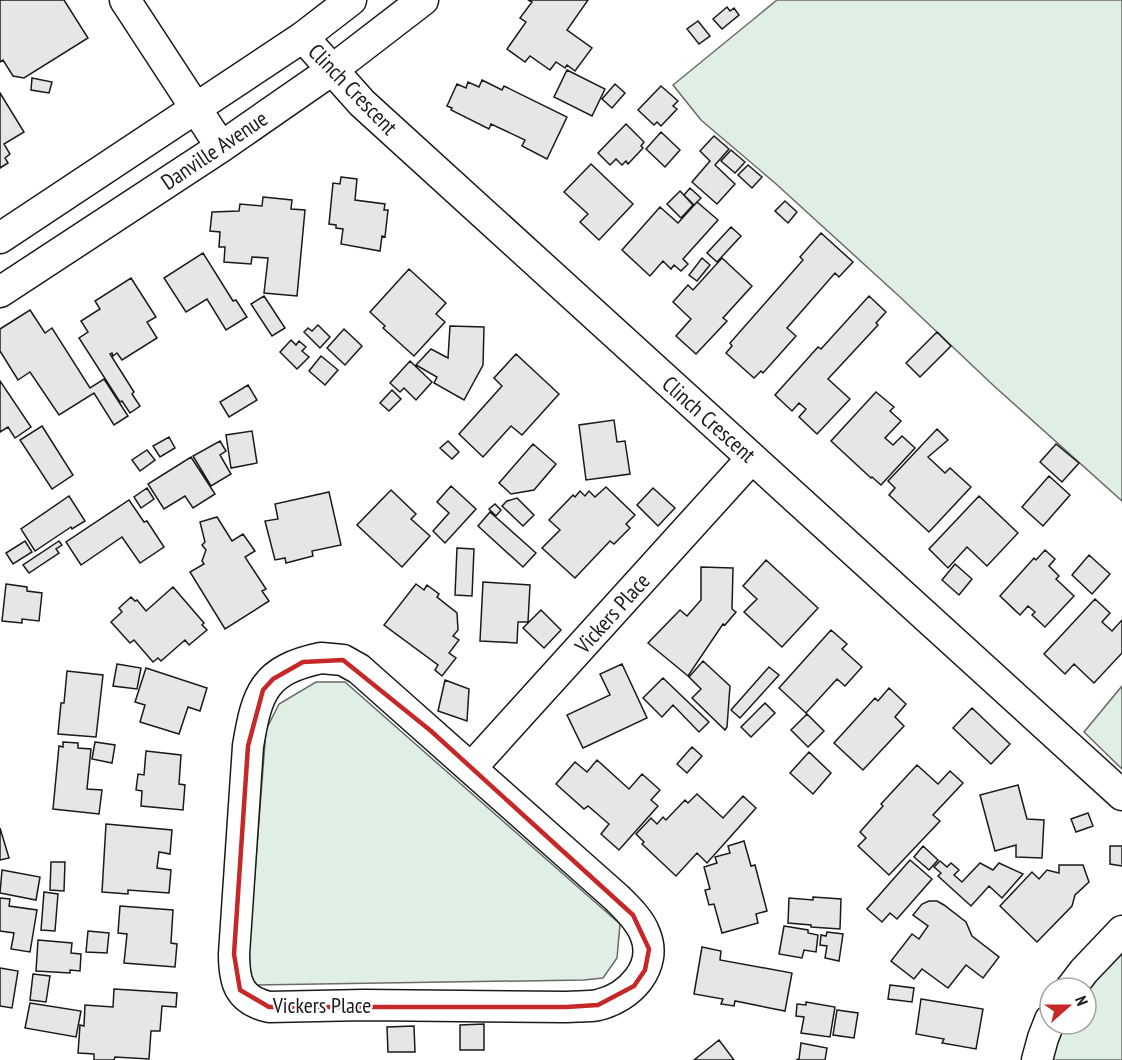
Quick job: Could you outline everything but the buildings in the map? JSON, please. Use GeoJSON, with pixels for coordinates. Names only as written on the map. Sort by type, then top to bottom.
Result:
{"type":"FeatureCollection","features":[{"type":"Feature","properties":{"kind":"street"},"geometry":{"type":"LineString","coordinates":[[126,0],[221,147]]}},
{"type":"Feature","properties":{"kind":"street","name":"Danville Avenue"},"geometry":{"type":"LineString","coordinates":[[0,238],[303,37],[351,0]]}},
{"type":"Feature","properties":{"kind":"street","name":"Danville Avenue"},"geometry":{"type":"LineString","coordinates":[[0,292],[221,147],[332,70],[423,0]]}},
{"type":"Feature","properties":{"kind":"street","name":"Clinch Crescent"},"geometry":{"type":"LineString","coordinates":[[303,37],[362,103],[1122,795]]}},
{"type":"Feature","properties":{"kind":"street","name":"Vickers Place"},"geometry":{"type":"LineString","coordinates":[[472,767],[752,458]]}},
{"type":"Feature","properties":{"kind":"street","name":"Vickers Place"},"geometry":{"type":"LineString","coordinates":[[321,658],[343,660],[359,669],[472,767],[617,897],[633,915],[645,934],[649,949],[645,970],[634,986],[612,1000],[598,1005],[566,1007],[364,1005],[269,1007],[247,998],[240,990],[234,969],[248,746],[254,712],[263,690],[273,679],[303,662],[321,658]]}},
{"type":"Feature","properties":{"kind":"street"},"geometry":{"type":"LineString","coordinates":[[1080,976],[1122,931]]}},
{"type":"Feature","properties":{"kind":"street"},"geometry":{"type":"LineString","coordinates":[[1037,1060],[1043,1036]]}},
{"type":"Feature","properties":{"kind":"highlighted area"},"geometry":{"type":"Polygon","coordinates":[[[343,660],[431,731],[633,915],[649,949],[645,970],[634,986],[598,1005],[566,1007],[269,1007],[240,990],[234,954],[248,746],[263,690],[273,679],[303,662],[343,660]]]}},
{"type":"Feature","properties":{"kind":"green space"},"geometry":{"type":"Polygon","coordinates":[[[777,0],[1122,0],[1122,501],[775,183],[701,120],[673,85],[777,0]]]}},
{"type":"Feature","properties":{"kind":"green space"},"geometry":{"type":"Polygon","coordinates":[[[316,682],[345,682],[620,924],[617,958],[603,978],[251,985],[249,949],[266,730],[279,704],[316,682]]]}},
{"type":"Feature","properties":{"kind":"green space"},"geometry":{"type":"Polygon","coordinates":[[[1122,686],[1122,769],[1084,732],[1122,686]]]}},
{"type":"Feature","properties":{"kind":"green space"},"geometry":{"type":"Polygon","coordinates":[[[1122,947],[1122,1060],[1050,1060],[1057,1036],[1098,1036],[1098,976],[1122,947]]]}}]}
